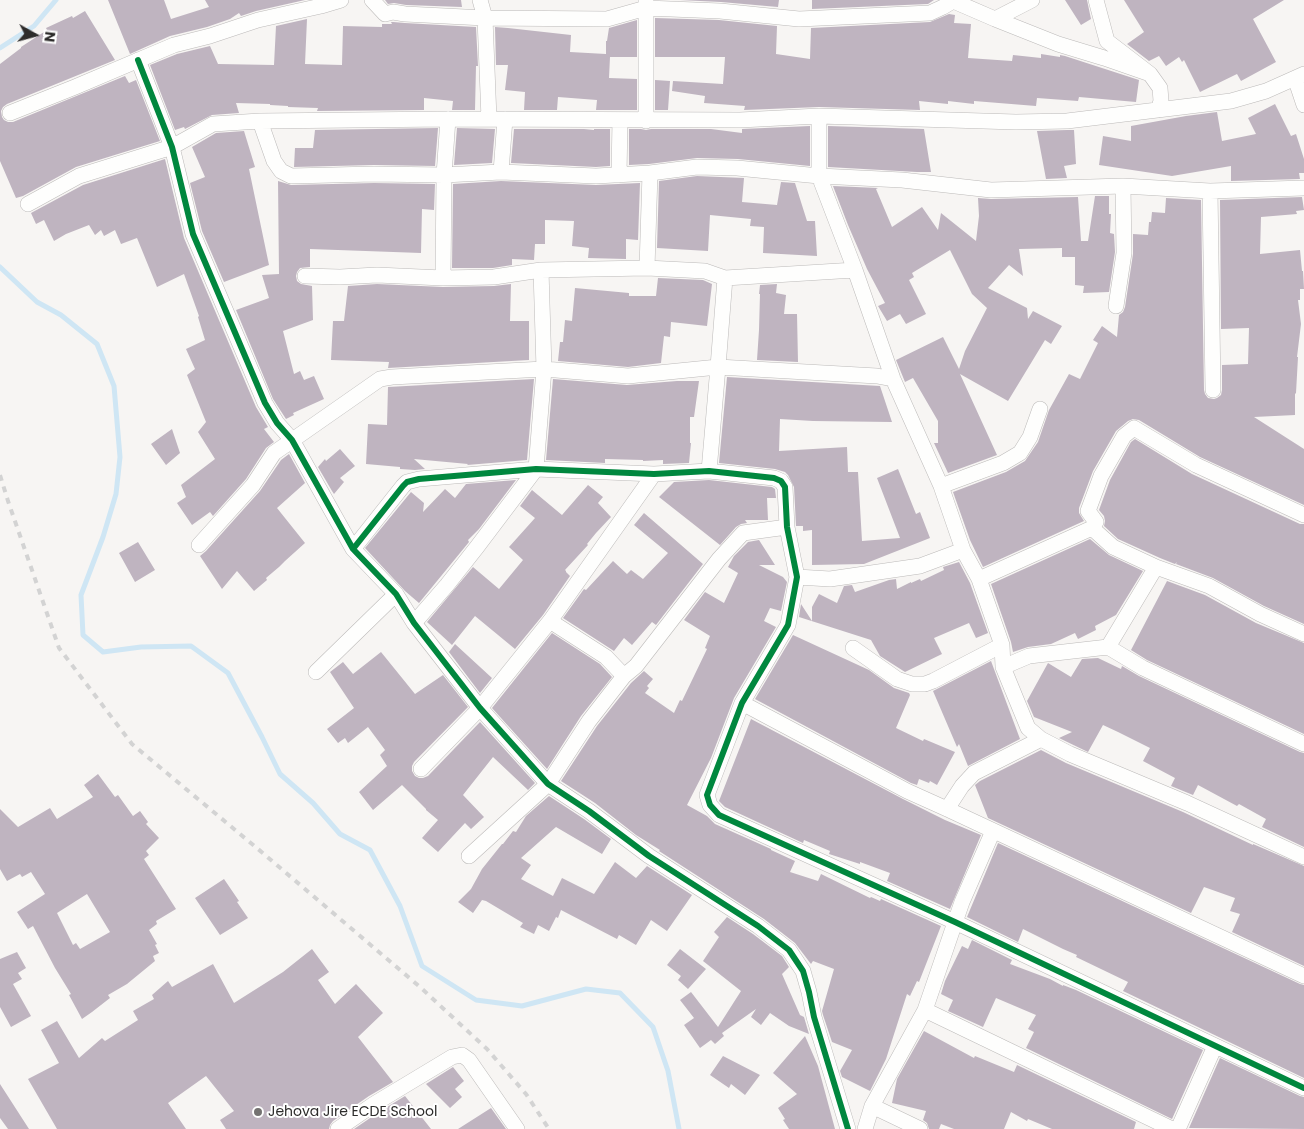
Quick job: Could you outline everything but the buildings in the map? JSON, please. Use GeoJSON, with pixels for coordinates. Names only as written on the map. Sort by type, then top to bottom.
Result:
{"type":"FeatureCollection","features":[{"type":"Feature","properties":{"kind":"street"},"geometry":{"type":"LineString","coordinates":[[10,113],[174,45],[210,36],[258,20],[341,0]]}},
{"type":"Feature","properties":{"kind":"street"},"geometry":{"type":"LineString","coordinates":[[372,0],[385,14],[393,12],[485,18],[607,19],[646,4],[799,19],[930,13],[952,0],[1058,44],[1150,74]]}},
{"type":"Feature","properties":{"kind":"street"},"geometry":{"type":"LineString","coordinates":[[480,0],[485,18],[489,119]]}},
{"type":"Feature","properties":{"kind":"street"},"geometry":{"type":"LineString","coordinates":[[995,19],[1032,0]]}},
{"type":"Feature","properties":{"kind":"street"},"geometry":{"type":"LineString","coordinates":[[1096,0],[1107,41],[1150,74],[1160,88],[1162,101],[1158,110]]}},
{"type":"Feature","properties":{"kind":"street"},"geometry":{"type":"LineString","coordinates":[[646,4],[646,120]]}},
{"type":"Feature","properties":{"kind":"street"},"geometry":{"type":"LineString","coordinates":[[138,60],[172,147],[193,234],[264,403],[276,423],[292,440],[353,549],[396,594],[414,623],[480,708],[548,784],[589,811],[649,856],[758,926],[789,950],[803,971],[814,1017],[848,1129]]}},
{"type":"Feature","properties":{"kind":"street"},"geometry":{"type":"LineString","coordinates":[[28,204],[79,176],[172,147],[213,124],[489,119],[740,120],[819,116],[1067,122],[1232,101],[1266,91],[1300,76],[1304,105]]}},
{"type":"Feature","properties":{"kind":"street"},"geometry":{"type":"LineString","coordinates":[[819,116],[819,176],[856,270],[893,379],[941,486],[963,550],[979,579],[1002,645],[1003,667],[1028,728],[1041,739],[1070,754],[1187,802],[1304,857]]}},
{"type":"Feature","properties":{"kind":"street"},"geometry":{"type":"LineString","coordinates":[[443,278],[444,175],[448,120]]}},
{"type":"Feature","properties":{"kind":"street"},"geometry":{"type":"LineString","coordinates":[[501,172],[505,120]]}},
{"type":"Feature","properties":{"kind":"street"},"geometry":{"type":"LineString","coordinates":[[619,175],[620,120]]}},
{"type":"Feature","properties":{"kind":"street"},"geometry":{"type":"LineString","coordinates":[[260,122],[274,161],[281,172],[292,176],[444,175],[501,172],[596,176],[650,173],[696,167],[737,168],[819,176],[902,180],[991,190],[1123,186],[1210,191],[1304,188]]}},
{"type":"Feature","properties":{"kind":"street"},"geometry":{"type":"LineString","coordinates":[[647,268],[650,173]]}},
{"type":"Feature","properties":{"kind":"street"},"geometry":{"type":"LineString","coordinates":[[1116,306],[1124,252],[1123,186]]}},
{"type":"Feature","properties":{"kind":"street"},"geometry":{"type":"LineString","coordinates":[[1210,191],[1212,390]]}},
{"type":"Feature","properties":{"kind":"street"},"geometry":{"type":"LineString","coordinates":[[305,276],[378,275],[494,278],[541,270],[647,268],[705,271],[724,278],[856,270]]}},
{"type":"Feature","properties":{"kind":"street"},"geometry":{"type":"LineString","coordinates":[[414,623],[465,563],[536,470],[544,369],[541,270]]}},
{"type":"Feature","properties":{"kind":"street"},"geometry":{"type":"LineString","coordinates":[[709,471],[724,278]]}},
{"type":"Feature","properties":{"kind":"street"},"geometry":{"type":"LineString","coordinates":[[199,545],[253,485],[274,453],[380,379],[544,369],[628,376],[718,367],[877,376],[893,379]]}},
{"type":"Feature","properties":{"kind":"street"},"geometry":{"type":"LineString","coordinates":[[941,486],[1003,463],[1020,453],[1030,437],[1040,409]]}},
{"type":"Feature","properties":{"kind":"street"},"geometry":{"type":"LineString","coordinates":[[979,579],[1092,528],[1096,522],[1088,512],[1101,476],[1124,436],[1134,428],[1196,465],[1304,515]]}},
{"type":"Feature","properties":{"kind":"street"},"geometry":{"type":"LineString","coordinates":[[353,549],[407,482],[419,479],[536,470],[654,474],[709,471],[774,478],[781,481],[785,487],[787,527],[797,577],[788,625],[742,703],[707,795],[710,806],[719,815],[955,922],[1304,1088]]}},
{"type":"Feature","properties":{"kind":"street"},"geometry":{"type":"LineString","coordinates":[[421,769],[480,708],[550,621],[654,474]]}},
{"type":"Feature","properties":{"kind":"street"},"geometry":{"type":"LineString","coordinates":[[469,856],[548,784],[589,721],[624,676],[636,666],[719,559],[743,533],[787,527]]}},
{"type":"Feature","properties":{"kind":"street"},"geometry":{"type":"LineString","coordinates":[[1092,528],[1113,547],[1156,567],[1209,586],[1260,614],[1304,634]]}},
{"type":"Feature","properties":{"kind":"street"},"geometry":{"type":"LineString","coordinates":[[797,577],[830,579],[920,566],[963,550]]}},
{"type":"Feature","properties":{"kind":"street"},"geometry":{"type":"LineString","coordinates":[[1108,648],[1156,567]]}},
{"type":"Feature","properties":{"kind":"street"},"geometry":{"type":"LineString","coordinates":[[316,672],[396,594]]}},
{"type":"Feature","properties":{"kind":"street"},"geometry":{"type":"LineString","coordinates":[[550,621],[606,657],[624,676]]}},
{"type":"Feature","properties":{"kind":"street"},"geometry":{"type":"LineString","coordinates":[[853,648],[897,679],[912,684],[925,684],[1002,645]]}},
{"type":"Feature","properties":{"kind":"street"},"geometry":{"type":"LineString","coordinates":[[1003,667],[1029,656],[1108,648],[1143,668],[1304,744]]}},
{"type":"Feature","properties":{"kind":"street"},"geometry":{"type":"LineString","coordinates":[[742,703],[907,791],[1304,976]]}},
{"type":"Feature","properties":{"kind":"street"},"geometry":{"type":"LineString","coordinates":[[947,809],[962,786],[974,773],[1041,739]]}},
{"type":"Feature","properties":{"kind":"street"},"geometry":{"type":"LineString","coordinates":[[864,1129],[872,1106],[925,1010],[962,902],[994,831]]}},
{"type":"Feature","properties":{"kind":"street"},"geometry":{"type":"LineString","coordinates":[[925,1010],[1172,1129]]}},
{"type":"Feature","properties":{"kind":"street"},"geometry":{"type":"LineString","coordinates":[[1178,1129],[1215,1046]]}},
{"type":"Feature","properties":{"kind":"street"},"geometry":{"type":"LineString","coordinates":[[338,1129],[374,1104],[452,1057],[462,1055],[469,1060],[517,1129]]}},
{"type":"Feature","properties":{"kind":"street"},"geometry":{"type":"LineString","coordinates":[[872,1106],[920,1129]]}},
{"type":"Feature","properties":{"kind":"waterway"},"geometry":{"type":"LineString","coordinates":[[0,48],[34,26],[56,0]]}},
{"type":"Feature","properties":{"kind":"waterway"},"geometry":{"type":"LineString","coordinates":[[0,267],[37,302],[61,315],[97,344],[114,386],[120,457],[116,494],[103,537],[81,595],[83,635],[103,652],[141,647],[191,646],[228,673],[280,774],[313,803],[340,834],[370,850],[400,906],[422,966],[476,1000],[522,1006],[586,989],[620,993],[653,1027],[668,1071],[679,1129]]}},
{"type":"Feature","properties":{"kind":"railway"},"geometry":{"type":"LineString","coordinates":[[0,475],[59,648],[132,744],[420,987],[487,1049],[526,1094],[549,1129]]}},
{"type":"Feature","properties":{"kind":"cycle path"},"geometry":{"type":"LineString","coordinates":[[138,60],[172,147],[193,234],[265,403],[277,423],[292,440],[353,549],[396,594],[414,623],[480,708],[548,784],[589,811],[649,856],[758,926],[789,950],[803,971],[814,1017],[848,1129]]}},
{"type":"Feature","properties":{"kind":"cycle path"},"geometry":{"type":"LineString","coordinates":[[353,549],[403,486],[407,482],[419,479],[536,469],[654,474],[709,471],[774,478],[781,481],[785,487],[787,527],[797,577],[788,625],[742,703],[707,795],[710,805],[719,815],[955,922],[1304,1088]]}},
{"type":"Feature","properties":{"kind":"place","name":"Jehova Jire ECDE School"},"geometry":{"type":"Point","coordinates":[258,1112]}}]}
